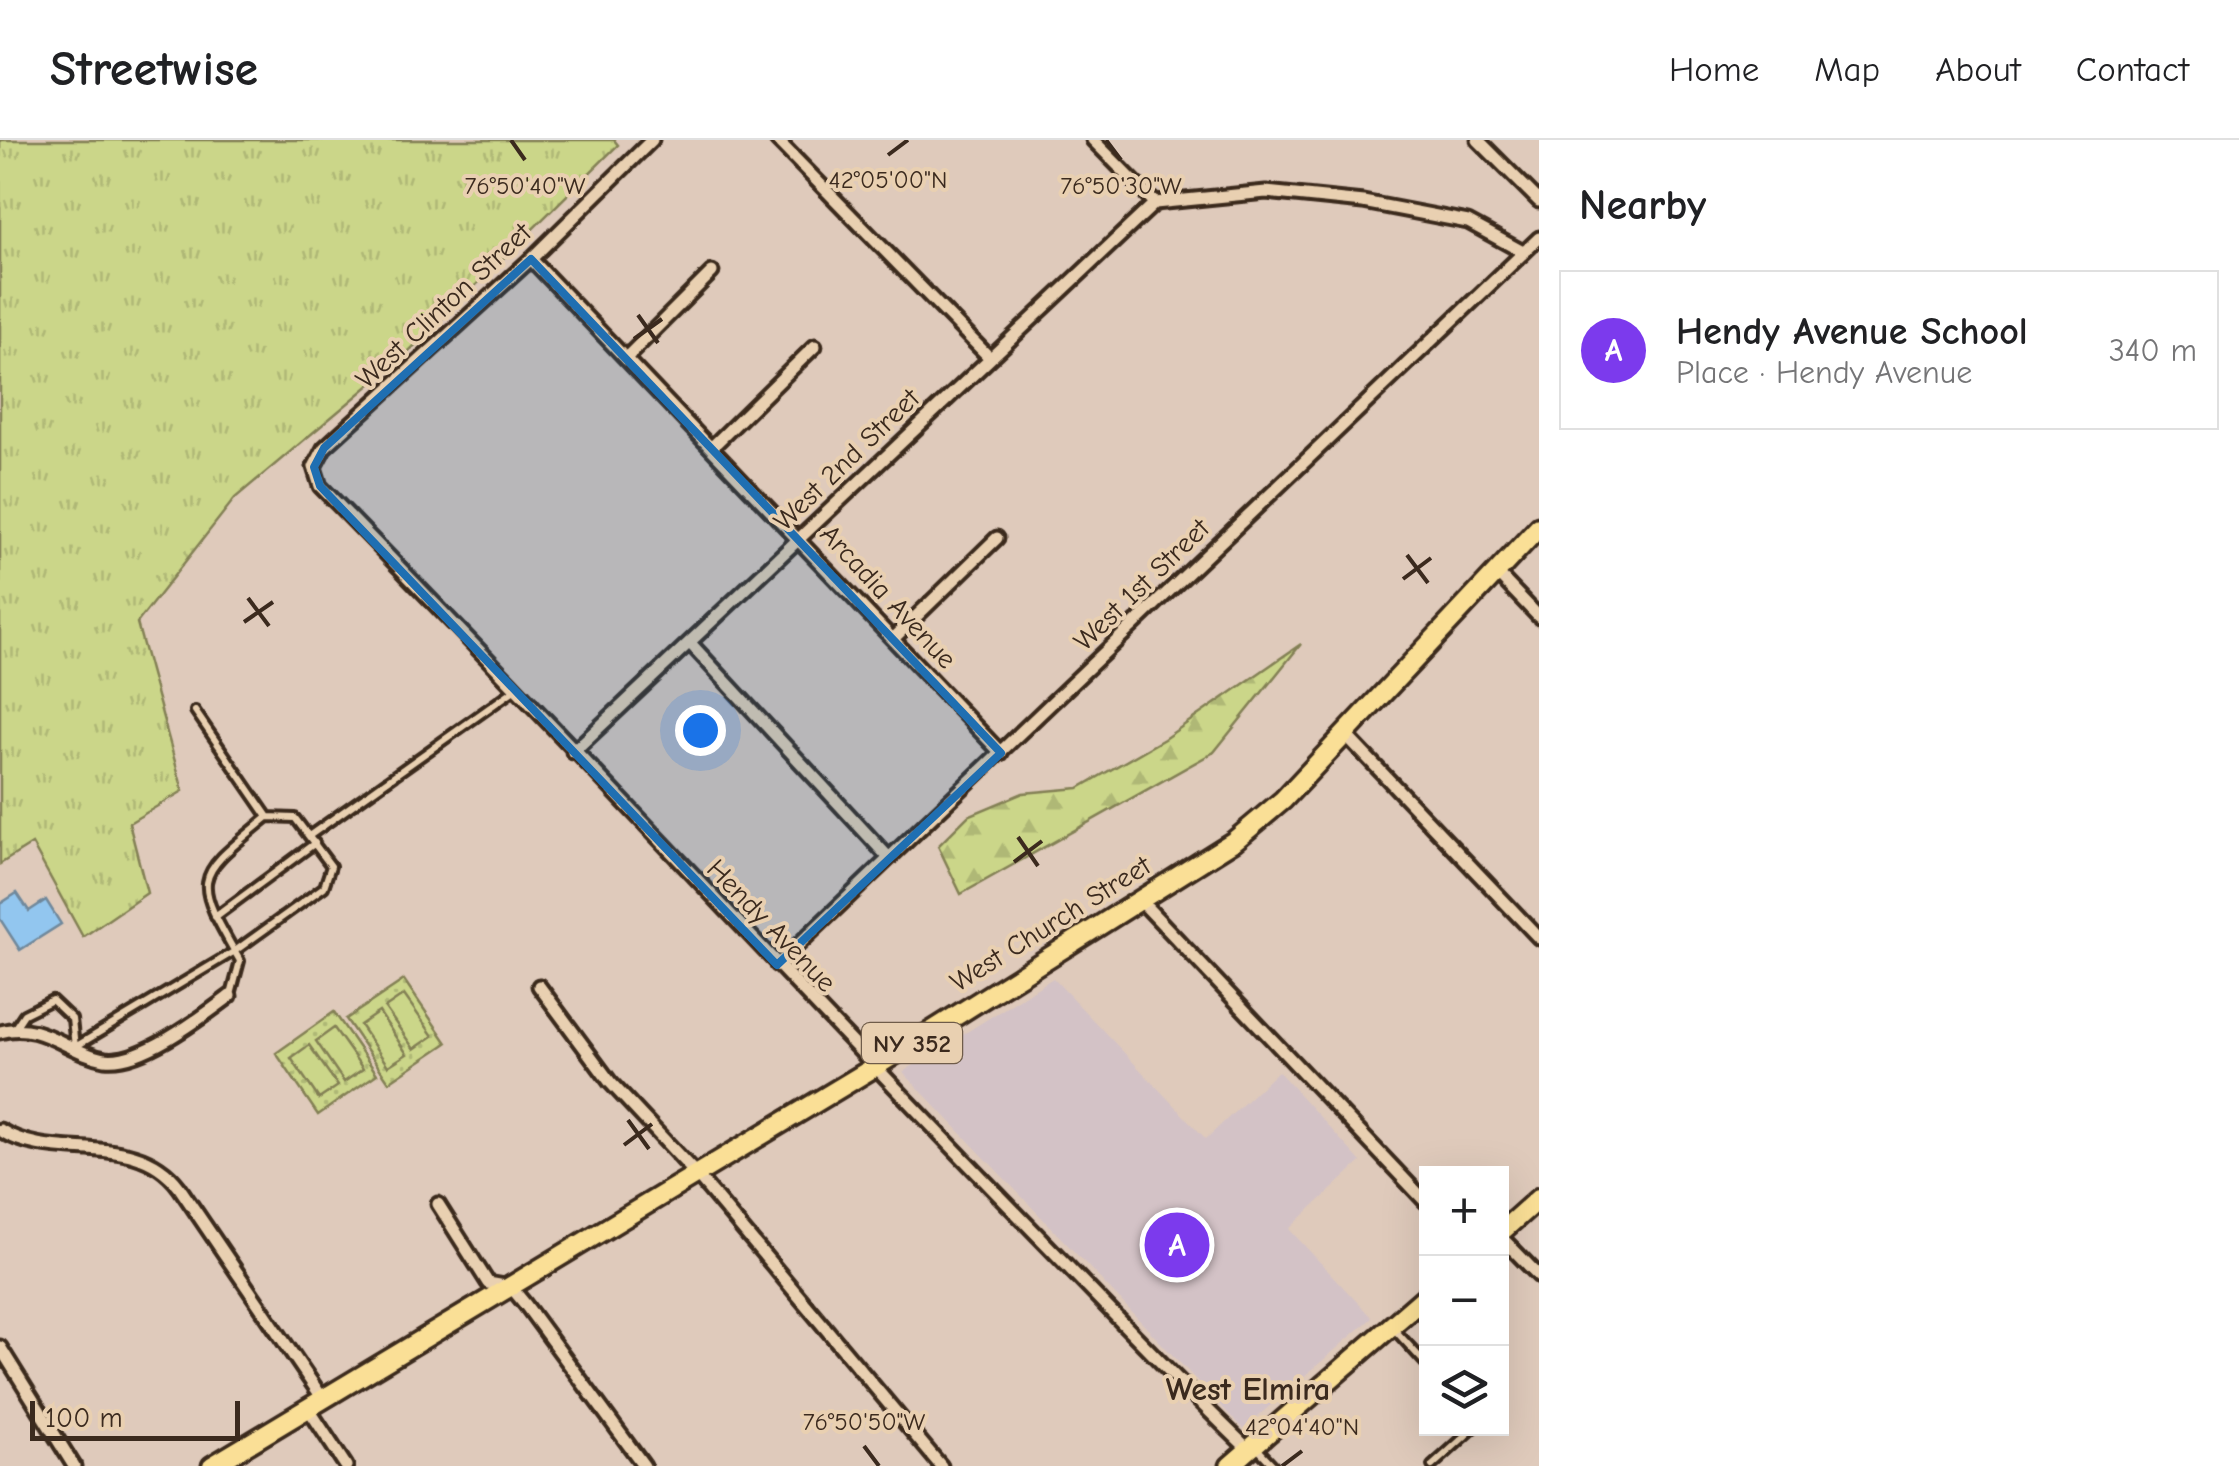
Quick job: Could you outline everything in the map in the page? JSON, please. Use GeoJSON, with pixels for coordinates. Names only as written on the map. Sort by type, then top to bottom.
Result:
{"type":"FeatureCollection","features":[{"type":"Feature","properties":{"kind":"main road","name":"West Church Street"},"geometry":{"type":"LineString","coordinates":[[212,1466],[873,1068],[1234,841],[1283,800],[1539,527]]}},
{"type":"Feature","properties":{"kind":"main road"},"geometry":{"type":"LineString","coordinates":[[1509,1228],[1539,1198]]}},
{"type":"Feature","properties":{"kind":"main road"},"geometry":{"type":"LineString","coordinates":[[1230,1466],[1419,1302]]}},
{"type":"Feature","properties":{"kind":"street","name":"West Clinton Street"},"geometry":{"type":"LineString","coordinates":[[314,466],[324,448],[532,258],[652,140]]}},
{"type":"Feature","properties":{"kind":"street"},"geometry":{"type":"LineString","coordinates":[[777,140],[988,357]]}},
{"type":"Feature","properties":{"kind":"street"},"geometry":{"type":"LineString","coordinates":[[1093,140],[1155,203],[1266,192],[1363,202],[1468,222],[1523,252]]}},
{"type":"Feature","properties":{"kind":"street"},"geometry":{"type":"LineString","coordinates":[[1478,140],[1539,201]]}},
{"type":"Feature","properties":{"kind":"street","name":"West 2nd Street"},"geometry":{"type":"LineString","coordinates":[[573,752],[1155,203]]}},
{"type":"Feature","properties":{"kind":"street","name":"West 1st Street"},"geometry":{"type":"LineString","coordinates":[[777,965],[1539,238]]}},
{"type":"Feature","properties":{"kind":"street","name":"Arcadia Avenue"},"geometry":{"type":"LineString","coordinates":[[532,258],[1001,752]]}},
{"type":"Feature","properties":{"kind":"street"},"geometry":{"type":"LineString","coordinates":[[626,357],[712,272]]}},
{"type":"Feature","properties":{"kind":"street"},"geometry":{"type":"LineString","coordinates":[[714,446],[815,346]]}},
{"type":"Feature","properties":{"kind":"street","name":"Hendy Avenue"},"geometry":{"type":"LineString","coordinates":[[314,466],[320,486],[518,687],[573,752],[873,1068],[1252,1448]]}},
{"type":"Feature","properties":{"kind":"street"},"geometry":{"type":"LineString","coordinates":[[894,638],[997,538]]}},
{"type":"Feature","properties":{"kind":"street"},"geometry":{"type":"LineString","coordinates":[[1497,573],[1539,617]]}},
{"type":"Feature","properties":{"kind":"street"},"geometry":{"type":"LineString","coordinates":[[690,643],[888,858]]}},
{"type":"Feature","properties":{"kind":"street"},"geometry":{"type":"LineString","coordinates":[[1346,735],[1539,938]]}},
{"type":"Feature","properties":{"kind":"street"},"geometry":{"type":"LineString","coordinates":[[1139,899],[1419,1195]]}},
{"type":"Feature","properties":{"kind":"street"},"geometry":{"type":"LineString","coordinates":[[539,986],[610,1082],[697,1175],[940,1466]]}},
{"type":"Feature","properties":{"kind":"street"},"geometry":{"type":"LineString","coordinates":[[7,1031],[46,1034],[103,1058],[120,1058],[186,1029],[230,996]]}},
{"type":"Feature","properties":{"kind":"street"},"geometry":{"type":"LineString","coordinates":[[0,1130],[20,1139],[134,1154],[158,1164],[179,1187],[316,1404],[346,1466]]}},
{"type":"Feature","properties":{"kind":"street"},"geometry":{"type":"LineString","coordinates":[[438,1204],[488,1283],[511,1287],[644,1466]]}},
{"type":"Feature","properties":{"kind":"street"},"geometry":{"type":"LineString","coordinates":[[1509,1243],[1539,1276]]}},
{"type":"Feature","properties":{"kind":"street"},"geometry":{"type":"LineString","coordinates":[[0,1347],[74,1466]]}},
{"type":"Feature","properties":{"kind":"lane"},"geometry":{"type":"LineString","coordinates":[[215,917],[518,687]]}},
{"type":"Feature","properties":{"kind":"lane"},"geometry":{"type":"LineString","coordinates":[[195,711],[268,817]]}},
{"type":"Feature","properties":{"kind":"lane"},"geometry":{"type":"LineString","coordinates":[[7,1031],[24,1014],[52,1000],[72,1020],[75,1047],[235,951],[324,887],[331,866],[294,818],[268,817],[218,857],[206,886],[215,917],[235,951],[240,961],[230,996]]}},
{"type":"Feature","properties":{"kind":"lane"},"geometry":{"type":"LineString","coordinates":[[1391,1326],[1419,1356]]}},
{"type":"Feature","properties":{"kind":"lane"},"geometry":{"type":"LineString","coordinates":[[1432,1466],[1465,1436]]}},
{"type":"Feature","properties":{"kind":"lane"},"geometry":{"type":"LineString","coordinates":[[1252,1448],[1274,1466]]}},
{"type":"Feature","properties":{"kind":"highlighted area"},"geometry":{"type":"Polygon","coordinates":[[[531,259],[1001,753],[777,965],[320,486],[314,467],[324,448],[531,259]]]}},
{"type":"Feature","properties":{"kind":"shaded area"},"geometry":{"type":"Polygon","coordinates":[[[1053,978],[1206,1139],[1278,1071],[1361,1162],[1289,1229],[1372,1318],[1243,1429],[903,1072],[1053,978]]]}},
{"type":"Feature","properties":{"kind":"green space"},"geometry":{"type":"Polygon","coordinates":[[[0,140],[614,140],[618,145],[403,357],[235,498],[137,623],[183,791],[129,823],[147,893],[83,937],[32,844],[0,864],[0,140]]]}},
{"type":"Feature","properties":{"kind":"green space"},"geometry":{"type":"Polygon","coordinates":[[[1301,644],[1214,752],[961,894],[938,846],[968,816],[1023,793],[1079,788],[1164,739],[1301,644]]]}},
{"type":"Feature","properties":{"kind":"green space"},"geometry":{"type":"Polygon","coordinates":[[[404,980],[447,1043],[389,1082],[346,1019],[404,980]]]}},
{"type":"Feature","properties":{"kind":"green space"},"geometry":{"type":"Polygon","coordinates":[[[404,995],[433,1036],[414,1049],[385,1008],[404,995]]]}},
{"type":"Feature","properties":{"kind":"green space"},"geometry":{"type":"Polygon","coordinates":[[[334,1012],[377,1074],[318,1115],[276,1053],[334,1012]]]}},
{"type":"Feature","properties":{"kind":"green space"},"geometry":{"type":"Polygon","coordinates":[[[379,1012],[407,1054],[388,1066],[360,1025],[379,1012]]]}},
{"type":"Feature","properties":{"kind":"green space"},"geometry":{"type":"Polygon","coordinates":[[[334,1028],[363,1069],[344,1082],[316,1041],[334,1028]]]}},
{"type":"Feature","properties":{"kind":"green space"},"geometry":{"type":"Polygon","coordinates":[[[309,1045],[338,1086],[319,1099],[291,1058],[309,1045]]]}},
{"type":"Feature","properties":{"kind":"water"},"geometry":{"type":"Polygon","coordinates":[[[17,893],[29,911],[46,900],[61,924],[20,950],[0,919],[0,904],[17,893]]]}},
{"type":"Feature","properties":{"kind":"place","name":"Hendy Avenue School"},"geometry":{"type":"Point","coordinates":[1177,1245]}},
{"type":"Feature","properties":{"kind":"district","name":"West Elmira"},"geometry":{"type":"Point","coordinates":[1248,1389]}}]}
